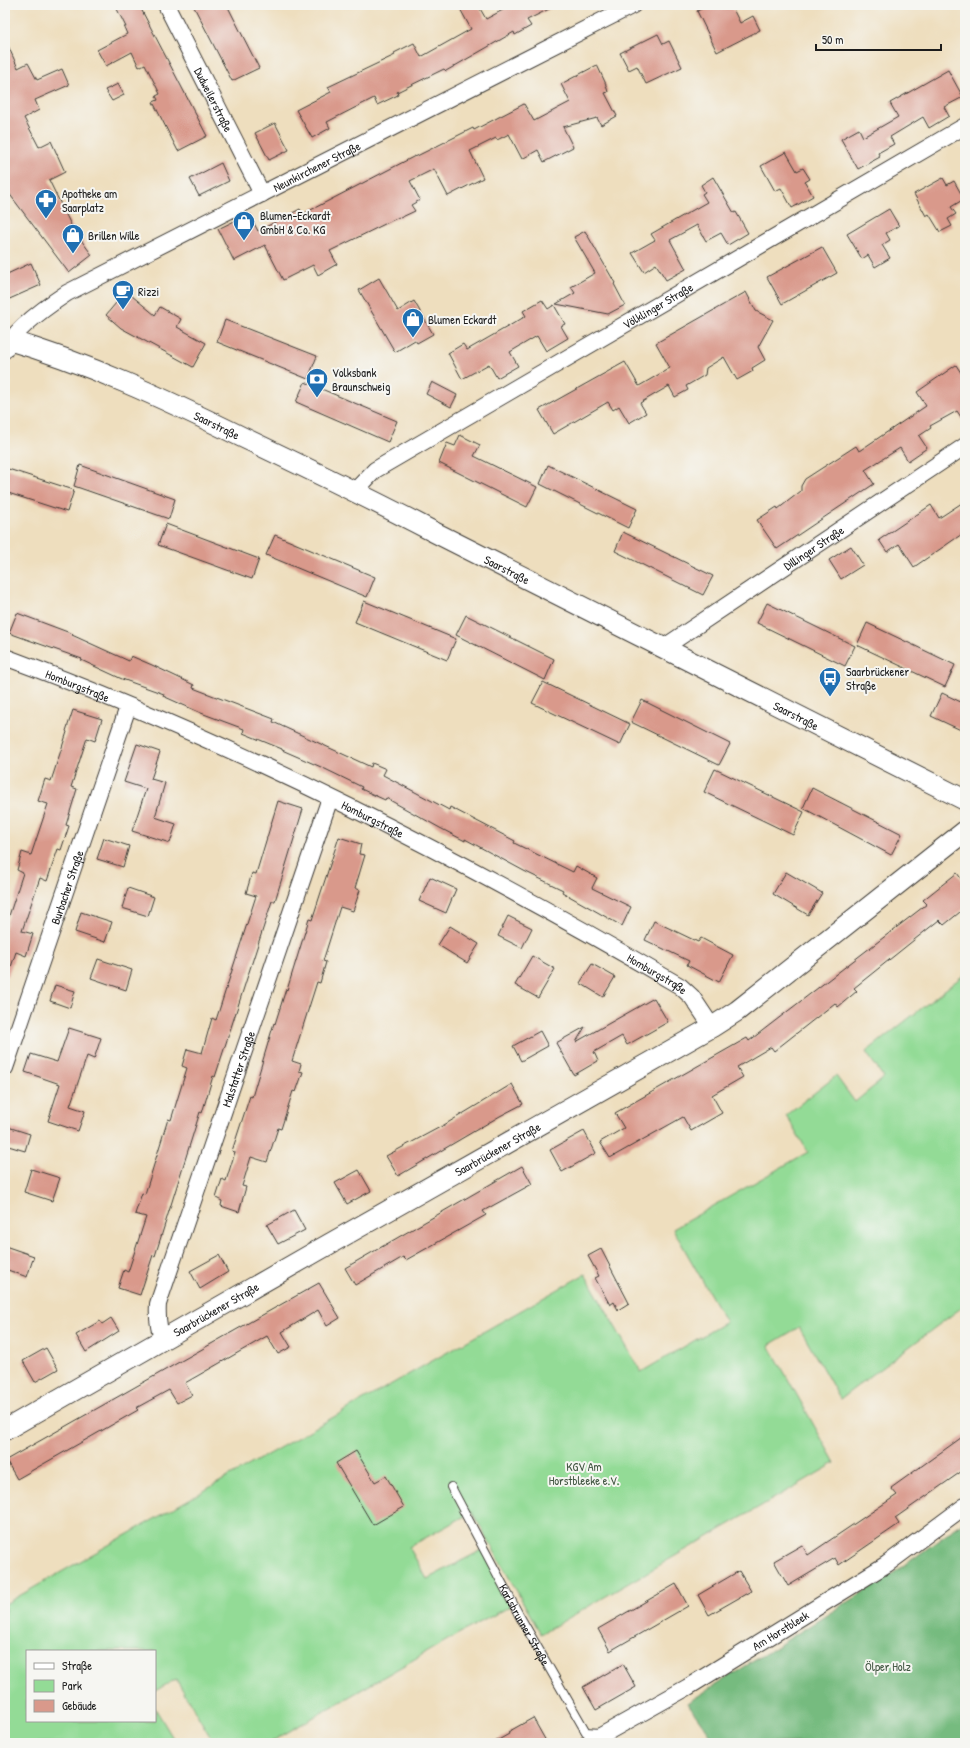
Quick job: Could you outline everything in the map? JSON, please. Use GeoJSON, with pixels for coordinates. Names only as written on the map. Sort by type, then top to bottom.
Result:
{"type":"FeatureCollection","features":[{"type":"Feature","properties":{"kind":"street","name":"Dudweilerstraße"},"geometry":{"type":"LineString","coordinates":[[166,5],[262,194]]}},
{"type":"Feature","properties":{"kind":"street","name":"Neunkirchener Straße"},"geometry":{"type":"LineString","coordinates":[[6,343],[48,306],[67,293],[633,5]]}},
{"type":"Feature","properties":{"kind":"street","name":"Völklinger Straße"},"geometry":{"type":"LineString","coordinates":[[355,491],[375,470],[965,126]]}},
{"type":"Feature","properties":{"kind":"street","name":"Saarstraße"},"geometry":{"type":"LineString","coordinates":[[6,343],[44,351],[125,382],[355,491],[965,800]]}},
{"type":"Feature","properties":{"kind":"street","name":"Dillinger Straße"},"geometry":{"type":"LineString","coordinates":[[663,648],[965,446]]}},
{"type":"Feature","properties":{"kind":"street","name":"Homburgstraße"},"geometry":{"type":"LineString","coordinates":[[5,657],[226,748],[432,848],[556,915],[680,986],[692,997],[712,1027]]}},
{"type":"Feature","properties":{"kind":"street","name":"Burbacher Straße"},"geometry":{"type":"LineString","coordinates":[[5,1068],[128,707]]}},
{"type":"Feature","properties":{"kind":"street","name":"Malstatter Straße"},"geometry":{"type":"LineString","coordinates":[[163,1340],[158,1329],[158,1304],[330,798]]}},
{"type":"Feature","properties":{"kind":"street","name":"Saarbrückener Straße"},"geometry":{"type":"LineString","coordinates":[[5,1430],[712,1027],[736,1011],[965,831]]}},
{"type":"Feature","properties":{"kind":"street","name":"Am Horstbleek"},"geometry":{"type":"LineString","coordinates":[[588,1743],[609,1738],[688,1686],[887,1564],[965,1506]]}},
{"type":"Feature","properties":{"kind":"lane","name":"Karlsbrunner Straße"},"geometry":{"type":"LineString","coordinates":[[451,1487],[519,1615],[586,1732],[609,1738]]}},
{"type":"Feature","properties":{"kind":"green space","name":"KGV Am Horstbleeke e.V."},"geometry":{"type":"Polygon","coordinates":[[[965,974],[965,1305],[840,1399],[799,1327],[769,1345],[835,1463],[541,1634],[472,1512],[409,1547],[427,1579],[484,1549],[513,1605],[458,1634],[269,1743],[214,1743],[176,1679],[156,1690],[156,1650],[26,1650],[26,1722],[156,1722],[156,1710],[176,1743],[5,1743],[5,1604],[585,1274],[641,1372],[726,1322],[673,1229],[808,1152],[786,1115],[836,1076],[855,1102],[884,1078],[866,1052],[965,974]]]}},
{"type":"Feature","properties":{"kind":"green space","name":"Ölper Holz"},"geometry":{"type":"Polygon","coordinates":[[[965,1521],[965,1743],[716,1743],[687,1703],[895,1572],[965,1521]]]}},
{"type":"Feature","properties":{"kind":"building"},"geometry":{"type":"Polygon","coordinates":[[[115,5],[139,5],[207,136],[178,151],[153,102],[158,100],[156,96],[160,94],[145,64],[139,67],[132,52],[106,66],[97,50],[127,34],[124,27],[126,27],[115,5]]]}},
{"type":"Feature","properties":{"kind":"building"},"geometry":{"type":"Polygon","coordinates":[[[193,5],[227,5],[259,68],[232,81],[193,5]]]}},
{"type":"Feature","properties":{"kind":"building"},"geometry":{"type":"Polygon","coordinates":[[[458,5],[478,5],[486,19],[512,5],[557,5],[527,20],[531,26],[515,35],[514,32],[446,71],[444,69],[397,92],[398,95],[377,105],[374,98],[327,122],[330,128],[312,138],[296,110],[331,92],[328,87],[395,55],[394,53],[414,43],[421,57],[471,29],[458,5]]]}},
{"type":"Feature","properties":{"kind":"building"},"geometry":{"type":"Polygon","coordinates":[[[709,5],[731,5],[740,23],[753,16],[760,30],[717,52],[697,11],[709,5]]]}},
{"type":"Feature","properties":{"kind":"building"},"geometry":{"type":"Polygon","coordinates":[[[658,34],[663,44],[669,41],[682,67],[646,84],[637,66],[629,70],[620,53],[658,34]]]}},
{"type":"Feature","properties":{"kind":"building"},"geometry":{"type":"Polygon","coordinates":[[[5,39],[18,68],[28,63],[37,80],[62,69],[69,85],[35,100],[39,110],[24,118],[39,147],[51,141],[65,172],[49,180],[73,229],[92,255],[69,273],[5,188],[5,39]]]}},
{"type":"Feature","properties":{"kind":"building"},"geometry":{"type":"Polygon","coordinates":[[[597,65],[608,92],[605,93],[617,116],[601,125],[597,118],[563,127],[573,147],[544,162],[538,150],[522,159],[509,134],[497,140],[496,138],[470,151],[483,178],[448,196],[434,169],[410,181],[420,200],[411,205],[415,211],[400,218],[399,217],[330,251],[337,264],[318,275],[313,265],[283,280],[265,245],[234,261],[218,229],[249,214],[258,231],[300,209],[303,214],[415,156],[473,128],[474,130],[524,104],[534,121],[570,102],[561,84],[597,65]]]}},
{"type":"Feature","properties":{"kind":"building"},"geometry":{"type":"Polygon","coordinates":[[[948,70],[963,97],[944,107],[949,116],[929,128],[923,117],[890,137],[894,144],[878,153],[880,157],[858,169],[841,139],[859,129],[863,137],[898,117],[890,103],[948,70]]]}},
{"type":"Feature","properties":{"kind":"building"},"geometry":{"type":"Polygon","coordinates":[[[118,84],[124,95],[112,101],[105,90],[118,84]]]}},
{"type":"Feature","properties":{"kind":"building"},"geometry":{"type":"Polygon","coordinates":[[[275,123],[289,150],[269,160],[255,133],[275,123]]]}},
{"type":"Feature","properties":{"kind":"building"},"geometry":{"type":"Polygon","coordinates":[[[786,152],[797,171],[803,168],[810,179],[805,182],[813,196],[792,208],[781,188],[775,191],[761,166],[786,152]]]}},
{"type":"Feature","properties":{"kind":"building"},"geometry":{"type":"Polygon","coordinates":[[[221,163],[229,181],[199,196],[190,179],[221,163]]]}},
{"type":"Feature","properties":{"kind":"building"},"geometry":{"type":"Polygon","coordinates":[[[713,177],[734,213],[736,212],[748,233],[728,245],[721,233],[706,241],[697,225],[670,240],[686,269],[666,280],[656,264],[644,272],[632,253],[655,240],[651,234],[707,202],[702,194],[705,192],[701,185],[713,177]]]}},
{"type":"Feature","properties":{"kind":"building"},"geometry":{"type":"Polygon","coordinates":[[[943,178],[947,185],[954,181],[964,199],[951,207],[956,214],[948,219],[952,226],[940,232],[929,214],[926,216],[914,194],[943,178]]]}},
{"type":"Feature","properties":{"kind":"building"},"geometry":{"type":"Polygon","coordinates":[[[889,209],[899,226],[886,233],[890,240],[882,245],[890,258],[875,267],[868,255],[862,259],[847,234],[889,209]]]}},
{"type":"Feature","properties":{"kind":"building"},"geometry":{"type":"Polygon","coordinates":[[[585,231],[615,283],[614,284],[625,305],[608,314],[556,304],[575,293],[571,287],[595,273],[574,237],[585,231]]]}},
{"type":"Feature","properties":{"kind":"building"},"geometry":{"type":"Polygon","coordinates":[[[822,247],[837,273],[782,304],[767,277],[822,247]]]}},
{"type":"Feature","properties":{"kind":"building"},"geometry":{"type":"Polygon","coordinates":[[[31,263],[41,285],[5,301],[5,275],[31,263]]]}},
{"type":"Feature","properties":{"kind":"building"},"geometry":{"type":"Polygon","coordinates":[[[379,278],[398,311],[414,301],[433,334],[417,343],[415,340],[395,352],[359,290],[379,278]]]}},
{"type":"Feature","properties":{"kind":"building"},"geometry":{"type":"Polygon","coordinates":[[[126,291],[155,315],[160,307],[181,319],[177,327],[206,343],[193,367],[121,328],[106,315],[126,291]]]}},
{"type":"Feature","properties":{"kind":"building"},"geometry":{"type":"Polygon","coordinates":[[[746,292],[756,311],[773,320],[758,347],[765,360],[752,368],[753,371],[737,380],[724,357],[706,368],[705,375],[686,386],[688,390],[675,397],[669,386],[640,403],[646,413],[629,423],[619,406],[613,410],[608,402],[553,434],[539,410],[625,362],[639,386],[670,368],[656,343],[746,292]]]}},
{"type":"Feature","properties":{"kind":"building"},"geometry":{"type":"Polygon","coordinates":[[[542,300],[548,309],[554,305],[565,324],[561,326],[568,338],[546,351],[537,336],[510,352],[518,366],[497,378],[489,364],[462,379],[448,353],[463,344],[467,350],[526,316],[523,311],[542,300]]]}},
{"type":"Feature","properties":{"kind":"building"},"geometry":{"type":"Polygon","coordinates":[[[225,320],[317,356],[308,379],[217,342],[225,320]]]}},
{"type":"Feature","properties":{"kind":"building"},"geometry":{"type":"Polygon","coordinates":[[[956,365],[965,379],[965,423],[957,411],[930,426],[931,428],[919,436],[927,448],[908,461],[900,448],[865,470],[874,484],[777,549],[757,520],[777,507],[778,509],[801,491],[801,486],[805,479],[856,446],[859,451],[926,406],[917,392],[956,365]]]}},
{"type":"Feature","properties":{"kind":"building"},"geometry":{"type":"Polygon","coordinates":[[[305,382],[397,421],[388,442],[296,402],[305,382]]]}},
{"type":"Feature","properties":{"kind":"building"},"geometry":{"type":"Polygon","coordinates":[[[432,382],[457,395],[451,407],[426,394],[432,382]]]}},
{"type":"Feature","properties":{"kind":"building"},"geometry":{"type":"Polygon","coordinates":[[[460,435],[480,445],[474,456],[537,487],[527,507],[439,463],[447,443],[455,446],[460,435]]]}},
{"type":"Feature","properties":{"kind":"building"},"geometry":{"type":"Polygon","coordinates":[[[80,465],[175,499],[169,519],[74,486],[80,465]]]}},
{"type":"Feature","properties":{"kind":"building"},"geometry":{"type":"Polygon","coordinates":[[[548,465],[637,509],[628,528],[540,484],[548,465]]]}},
{"type":"Feature","properties":{"kind":"building"},"geometry":{"type":"Polygon","coordinates":[[[5,468],[74,490],[67,512],[5,492],[5,468]]]}},
{"type":"Feature","properties":{"kind":"building"},"geometry":{"type":"Polygon","coordinates":[[[965,501],[965,532],[914,567],[899,544],[887,552],[879,540],[931,505],[939,518],[965,501]]]}},
{"type":"Feature","properties":{"kind":"building"},"geometry":{"type":"Polygon","coordinates":[[[166,524],[259,559],[252,579],[158,545],[166,524]]]}},
{"type":"Feature","properties":{"kind":"building"},"geometry":{"type":"Polygon","coordinates":[[[623,532],[713,576],[703,595],[615,551],[623,532]]]}},
{"type":"Feature","properties":{"kind":"building"},"geometry":{"type":"Polygon","coordinates":[[[275,535],[375,577],[367,597],[266,555],[275,535]]]}},
{"type":"Feature","properties":{"kind":"building"},"geometry":{"type":"Polygon","coordinates":[[[851,546],[863,565],[841,579],[829,560],[851,546]]]}},
{"type":"Feature","properties":{"kind":"building"},"geometry":{"type":"Polygon","coordinates":[[[364,601],[456,639],[447,660],[355,622],[364,601]]]}},
{"type":"Feature","properties":{"kind":"building"},"geometry":{"type":"Polygon","coordinates":[[[767,603],[855,646],[845,666],[757,623],[767,603]]]}},
{"type":"Feature","properties":{"kind":"building"},"geometry":{"type":"Polygon","coordinates":[[[17,613],[73,634],[72,635],[129,661],[131,656],[194,685],[193,688],[274,719],[273,722],[371,767],[372,763],[386,769],[383,775],[449,810],[450,807],[515,841],[514,843],[573,872],[576,866],[597,878],[592,888],[631,907],[622,926],[562,892],[563,890],[465,839],[465,841],[386,798],[385,800],[361,789],[362,787],[321,767],[243,733],[244,729],[201,713],[163,696],[164,694],[122,679],[81,660],[82,659],[9,633],[17,613]]]}},
{"type":"Feature","properties":{"kind":"building"},"geometry":{"type":"Polygon","coordinates":[[[466,615],[554,659],[545,680],[456,635],[466,615]]]}},
{"type":"Feature","properties":{"kind":"building"},"geometry":{"type":"Polygon","coordinates":[[[867,623],[955,665],[945,687],[857,645],[867,623]]]}},
{"type":"Feature","properties":{"kind":"building"},"geometry":{"type":"Polygon","coordinates":[[[543,682],[630,724],[620,745],[532,703],[543,682]]]}},
{"type":"Feature","properties":{"kind":"building"},"geometry":{"type":"Polygon","coordinates":[[[942,693],[965,704],[965,732],[931,716],[942,693]]]}},
{"type":"Feature","properties":{"kind":"building"},"geometry":{"type":"Polygon","coordinates":[[[642,700],[730,744],[719,765],[631,722],[642,700]]]}},
{"type":"Feature","properties":{"kind":"building"},"geometry":{"type":"Polygon","coordinates":[[[73,710],[102,719],[95,741],[87,738],[71,787],[77,789],[66,825],[69,826],[61,850],[58,849],[47,881],[40,878],[22,931],[33,934],[26,956],[16,952],[8,976],[5,976],[5,928],[23,873],[17,870],[22,852],[31,855],[48,804],[38,801],[45,779],[51,781],[73,710]]]}},
{"type":"Feature","properties":{"kind":"building"},"geometry":{"type":"Polygon","coordinates":[[[137,744],[160,752],[151,779],[165,783],[155,817],[176,824],[170,843],[132,831],[146,789],[124,782],[137,744]]]}},
{"type":"Feature","properties":{"kind":"building"},"geometry":{"type":"Polygon","coordinates":[[[715,769],[804,812],[793,835],[704,792],[715,769]]]}},
{"type":"Feature","properties":{"kind":"building"},"geometry":{"type":"Polygon","coordinates":[[[812,788],[902,834],[891,855],[803,808],[812,788]]]}},
{"type":"Feature","properties":{"kind":"building"},"geometry":{"type":"Polygon","coordinates":[[[278,801],[303,809],[275,901],[272,901],[215,1077],[213,1076],[202,1113],[200,1112],[155,1256],[153,1255],[140,1295],[118,1288],[124,1270],[128,1272],[146,1217],[135,1214],[142,1193],[145,1194],[168,1119],[171,1120],[187,1068],[182,1066],[187,1049],[202,1053],[212,1018],[216,1020],[256,896],[246,893],[252,873],[256,874],[278,801]]]}},
{"type":"Feature","properties":{"kind":"building"},"geometry":{"type":"Polygon","coordinates":[[[339,837],[361,844],[359,854],[365,855],[355,888],[360,890],[353,911],[340,907],[323,961],[326,962],[320,983],[317,982],[292,1061],[301,1064],[299,1071],[303,1072],[296,1092],[293,1091],[281,1129],[278,1128],[267,1162],[251,1157],[242,1186],[246,1187],[239,1212],[221,1206],[222,1201],[216,1198],[222,1179],[226,1181],[235,1152],[232,1151],[250,1096],[252,1097],[274,1023],[275,1024],[286,989],[287,990],[309,919],[312,920],[339,837]]]}},
{"type":"Feature","properties":{"kind":"building"},"geometry":{"type":"Polygon","coordinates":[[[104,838],[129,846],[123,867],[97,859],[104,838]]]}},
{"type":"Feature","properties":{"kind":"building"},"geometry":{"type":"Polygon","coordinates":[[[786,872],[822,893],[808,915],[773,894],[786,872]]]}},
{"type":"Feature","properties":{"kind":"building"},"geometry":{"type":"Polygon","coordinates":[[[957,873],[965,884],[965,908],[944,925],[939,920],[854,988],[857,991],[838,1007],[835,1003],[774,1051],[771,1047],[737,1067],[743,1077],[712,1095],[722,1113],[691,1131],[683,1117],[610,1158],[600,1142],[624,1128],[615,1113],[747,1038],[749,1041],[927,904],[923,900],[957,873]]]}},
{"type":"Feature","properties":{"kind":"building"},"geometry":{"type":"Polygon","coordinates":[[[430,877],[456,889],[446,913],[419,901],[430,877]]]}},
{"type":"Feature","properties":{"kind":"building"},"geometry":{"type":"Polygon","coordinates":[[[128,888],[154,897],[148,916],[122,908],[128,888]]]}},
{"type":"Feature","properties":{"kind":"building"},"geometry":{"type":"Polygon","coordinates":[[[81,912],[112,922],[105,942],[75,932],[81,912]]]}},
{"type":"Feature","properties":{"kind":"building"},"geometry":{"type":"Polygon","coordinates":[[[508,916],[532,928],[522,948],[498,936],[508,916]]]}},
{"type":"Feature","properties":{"kind":"building"},"geometry":{"type":"Polygon","coordinates":[[[654,921],[698,942],[701,938],[733,955],[719,982],[687,965],[689,961],[645,940],[654,921]]]}},
{"type":"Feature","properties":{"kind":"building"},"geometry":{"type":"Polygon","coordinates":[[[450,926],[479,944],[467,963],[438,945],[450,926]]]}},
{"type":"Feature","properties":{"kind":"building"},"geometry":{"type":"Polygon","coordinates":[[[532,956],[555,969],[538,998],[515,985],[532,956]]]}},
{"type":"Feature","properties":{"kind":"building"},"geometry":{"type":"Polygon","coordinates":[[[98,959],[132,970],[126,990],[91,978],[98,959]]]}},
{"type":"Feature","properties":{"kind":"building"},"geometry":{"type":"Polygon","coordinates":[[[592,964],[615,977],[603,997],[580,983],[592,964]]]}},
{"type":"Feature","properties":{"kind":"building"},"geometry":{"type":"Polygon","coordinates":[[[55,985],[75,991],[70,1008],[50,1001],[55,985]]]}},
{"type":"Feature","properties":{"kind":"building"},"geometry":{"type":"Polygon","coordinates":[[[654,998],[668,1022],[627,1045],[622,1036],[594,1052],[598,1061],[574,1075],[556,1043],[585,1027],[576,1042],[654,998]]]}},
{"type":"Feature","properties":{"kind":"building"},"geometry":{"type":"Polygon","coordinates":[[[69,1028],[101,1038],[94,1059],[87,1056],[70,1106],[85,1111],[78,1131],[48,1121],[60,1084],[25,1072],[31,1054],[57,1062],[69,1028]]]}},
{"type":"Feature","properties":{"kind":"building"},"geometry":{"type":"Polygon","coordinates":[[[540,1031],[548,1046],[521,1061],[513,1046],[540,1031]]]}},
{"type":"Feature","properties":{"kind":"building"},"geometry":{"type":"Polygon","coordinates":[[[512,1084],[523,1104],[398,1176],[386,1156],[444,1125],[512,1084]]]}},
{"type":"Feature","properties":{"kind":"building"},"geometry":{"type":"Polygon","coordinates":[[[8,1127],[30,1134],[25,1151],[5,1145],[5,1136],[8,1127]]]}},
{"type":"Feature","properties":{"kind":"building"},"geometry":{"type":"Polygon","coordinates":[[[584,1131],[596,1153],[562,1172],[550,1150],[584,1131]]]}},
{"type":"Feature","properties":{"kind":"building"},"geometry":{"type":"Polygon","coordinates":[[[522,1166],[532,1184],[483,1211],[486,1215],[406,1260],[403,1257],[355,1285],[345,1268],[522,1166]]]}},
{"type":"Feature","properties":{"kind":"building"},"geometry":{"type":"Polygon","coordinates":[[[31,1169],[60,1178],[52,1201],[24,1192],[31,1169]]]}},
{"type":"Feature","properties":{"kind":"building"},"geometry":{"type":"Polygon","coordinates":[[[359,1170],[371,1191],[347,1204],[335,1183],[359,1170]]]}},
{"type":"Feature","properties":{"kind":"building"},"geometry":{"type":"Polygon","coordinates":[[[294,1210],[305,1230],[278,1244],[267,1225],[294,1210]]]}},
{"type":"Feature","properties":{"kind":"building"},"geometry":{"type":"Polygon","coordinates":[[[5,1246],[34,1256],[27,1277],[5,1269],[5,1246]]]}},
{"type":"Feature","properties":{"kind":"building"},"geometry":{"type":"Polygon","coordinates":[[[601,1249],[629,1303],[618,1310],[614,1302],[610,1305],[595,1278],[599,1276],[588,1256],[601,1249]]]}},
{"type":"Feature","properties":{"kind":"building"},"geometry":{"type":"Polygon","coordinates":[[[219,1255],[228,1272],[200,1289],[190,1271],[219,1255]]]}},
{"type":"Feature","properties":{"kind":"building"},"geometry":{"type":"Polygon","coordinates":[[[319,1283],[340,1318],[327,1326],[318,1310],[282,1332],[291,1347],[278,1354],[267,1336],[185,1383],[192,1395],[177,1403],[169,1390],[136,1408],[138,1410],[17,1479],[6,1460],[319,1283]]]}},
{"type":"Feature","properties":{"kind":"building"},"geometry":{"type":"Polygon","coordinates":[[[111,1318],[119,1331],[86,1352],[76,1335],[100,1321],[102,1324],[111,1318]]]}},
{"type":"Feature","properties":{"kind":"building"},"geometry":{"type":"Polygon","coordinates":[[[46,1348],[58,1369],[35,1382],[23,1361],[46,1348]]]}},
{"type":"Feature","properties":{"kind":"building"},"geometry":{"type":"Polygon","coordinates":[[[965,1435],[965,1469],[895,1518],[899,1524],[839,1565],[835,1558],[788,1586],[774,1561],[802,1545],[808,1555],[897,1495],[891,1488],[965,1435]]]}},
{"type":"Feature","properties":{"kind":"building"},"geometry":{"type":"Polygon","coordinates":[[[356,1451],[375,1482],[386,1476],[404,1507],[373,1525],[336,1463],[356,1451]]]}},
{"type":"Feature","properties":{"kind":"building"},"geometry":{"type":"Polygon","coordinates":[[[739,1571],[751,1591],[709,1615],[698,1595],[739,1571]]]}},
{"type":"Feature","properties":{"kind":"building"},"geometry":{"type":"Polygon","coordinates":[[[676,1584],[688,1606],[610,1651],[598,1629],[676,1584]]]}},
{"type":"Feature","properties":{"kind":"building"},"geometry":{"type":"Polygon","coordinates":[[[623,1664],[636,1687],[596,1710],[583,1687],[623,1664]]]}},
{"type":"Feature","properties":{"kind":"building"},"geometry":{"type":"Polygon","coordinates":[[[533,1718],[547,1743],[493,1743],[509,1734],[508,1732],[533,1718]]]}},
{"type":"Feature","properties":{"kind":"place","name":"Apotheke am Saarplatz"},"geometry":{"type":"Point","coordinates":[46,220]}},
{"type":"Feature","properties":{"kind":"place","name":"Blumen-Eckardt GmbH & Co. KG"},"geometry":{"type":"Point","coordinates":[244,242]}},
{"type":"Feature","properties":{"kind":"place","name":"Brillen Wille"},"geometry":{"type":"Point","coordinates":[73,254]}},
{"type":"Feature","properties":{"kind":"place","name":"Rizzi"},"geometry":{"type":"Point","coordinates":[123,310]}},
{"type":"Feature","properties":{"kind":"place","name":"Blumen Eckardt"},"geometry":{"type":"Point","coordinates":[413,338]}},
{"type":"Feature","properties":{"kind":"place","name":"Volksbank Braunschweig"},"geometry":{"type":"Point","coordinates":[317,398]}},
{"type":"Feature","properties":{"kind":"place","name":"Saarbrückener Straße"},"geometry":{"type":"Point","coordinates":[830,698]}}]}
